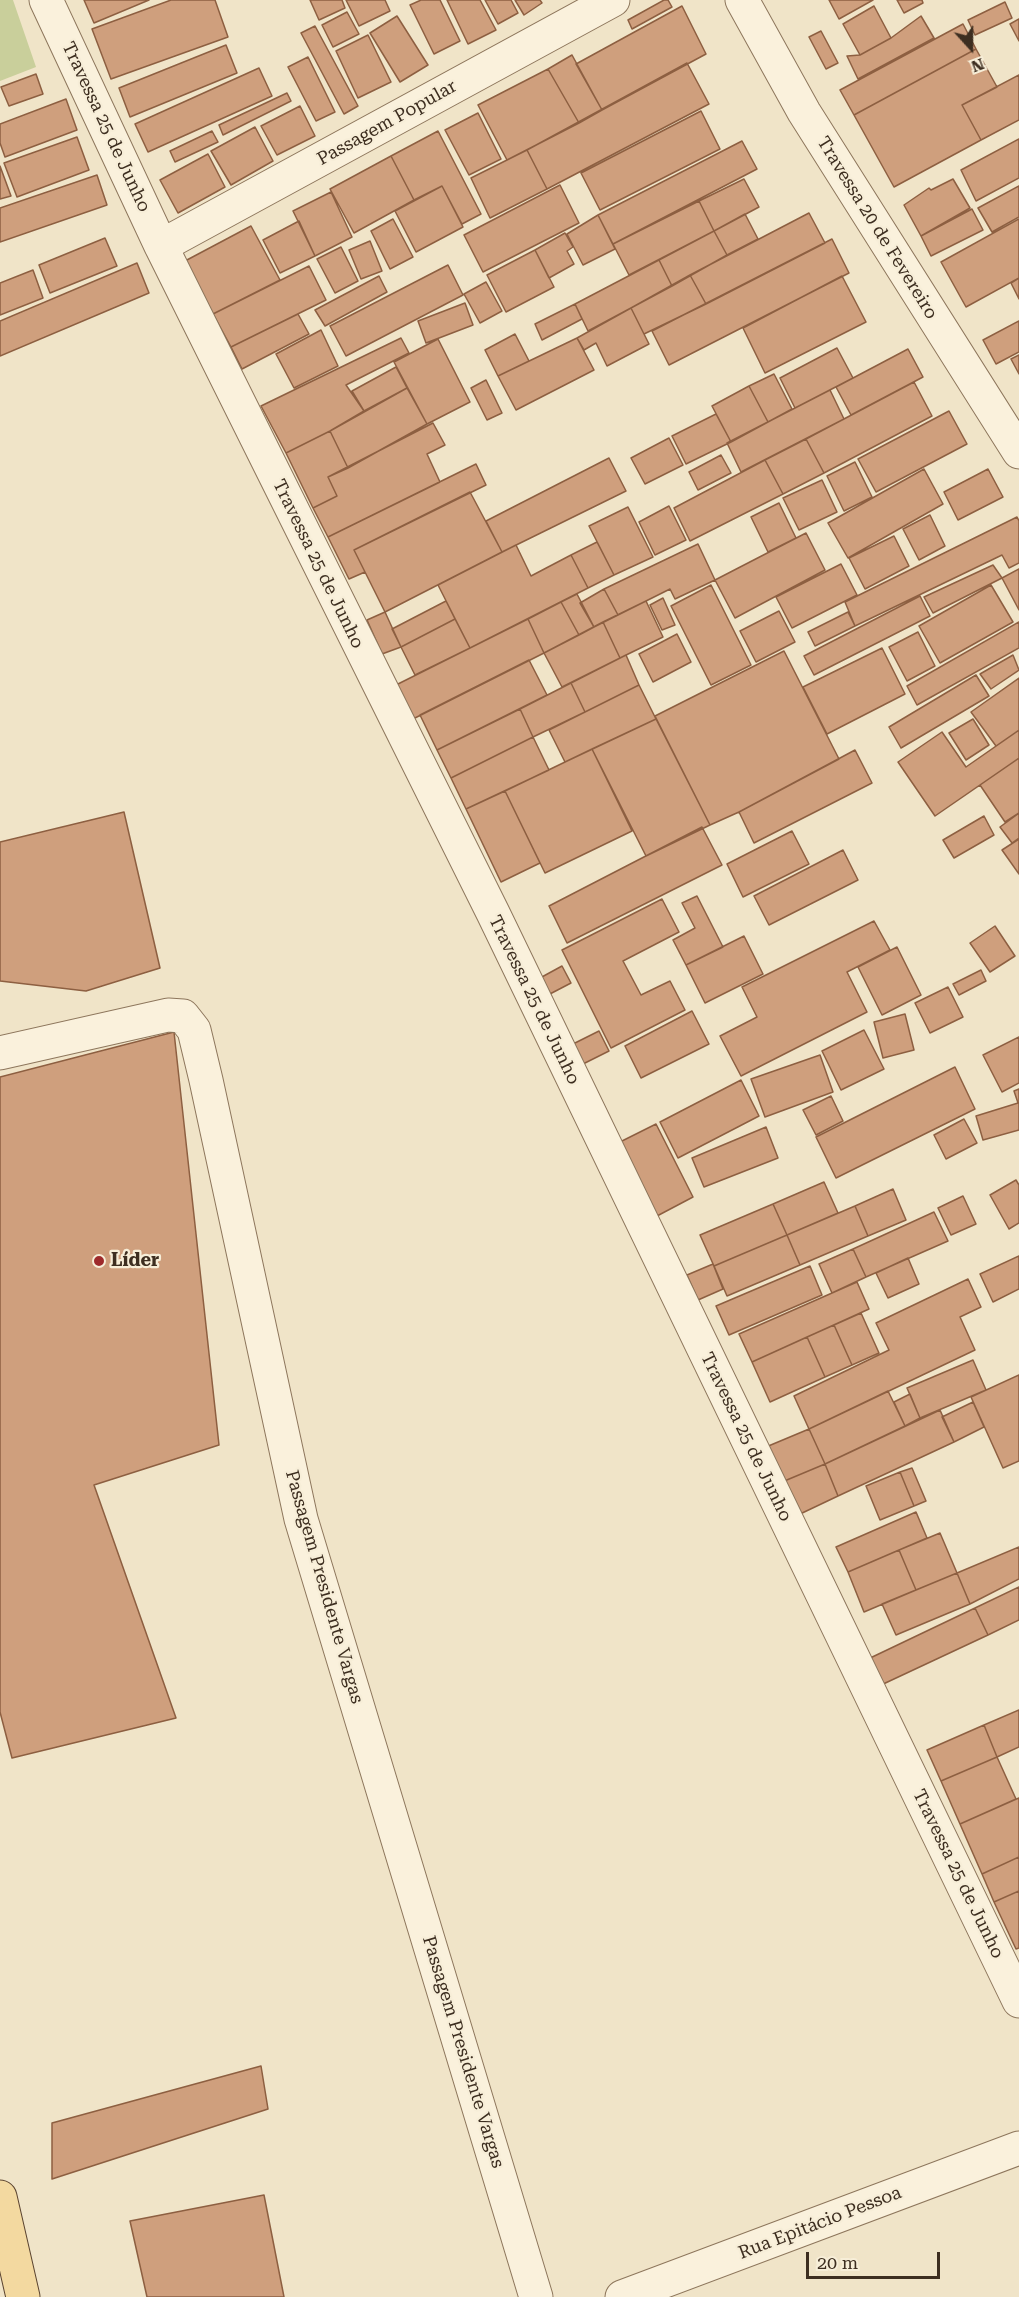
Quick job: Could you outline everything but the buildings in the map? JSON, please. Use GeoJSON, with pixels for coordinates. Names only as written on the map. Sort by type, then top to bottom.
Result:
{"type":"FeatureCollection","features":[{"type":"Feature","properties":{"kind":"main road"},"geometry":{"type":"LineString","coordinates":[[0,2197],[24,2297]]}},
{"type":"Feature","properties":{"kind":"street","name":"Travessa 25 de Junho"},"geometry":{"type":"LineString","coordinates":[[46,0],[161,246],[493,914],[1019,2001]]}},
{"type":"Feature","properties":{"kind":"street","name":"Passagem Popular"},"geometry":{"type":"LineString","coordinates":[[161,246],[613,0]]}},
{"type":"Feature","properties":{"kind":"street","name":"Travessa 20 de Fevereiro"},"geometry":{"type":"LineString","coordinates":[[742,0],[804,112],[1019,452]]}},
{"type":"Feature","properties":{"kind":"street","name":"Passagem Presidente Vargas"},"geometry":{"type":"LineString","coordinates":[[0,1053],[168,1015],[183,1016],[194,1030],[301,1519],[536,2297]]}},
{"type":"Feature","properties":{"kind":"street","name":"Rua Epitácio Pessoa"},"geometry":{"type":"LineString","coordinates":[[622,2297],[1019,2148]]}},
{"type":"Feature","properties":{"kind":"green space"},"geometry":{"type":"Polygon","coordinates":[[[0,0],[13,0],[36,67],[0,81],[0,0]]]}},
{"type":"Feature","properties":{"kind":"place","name":"Líder"},"geometry":{"type":"Point","coordinates":[99,1261]}}]}
